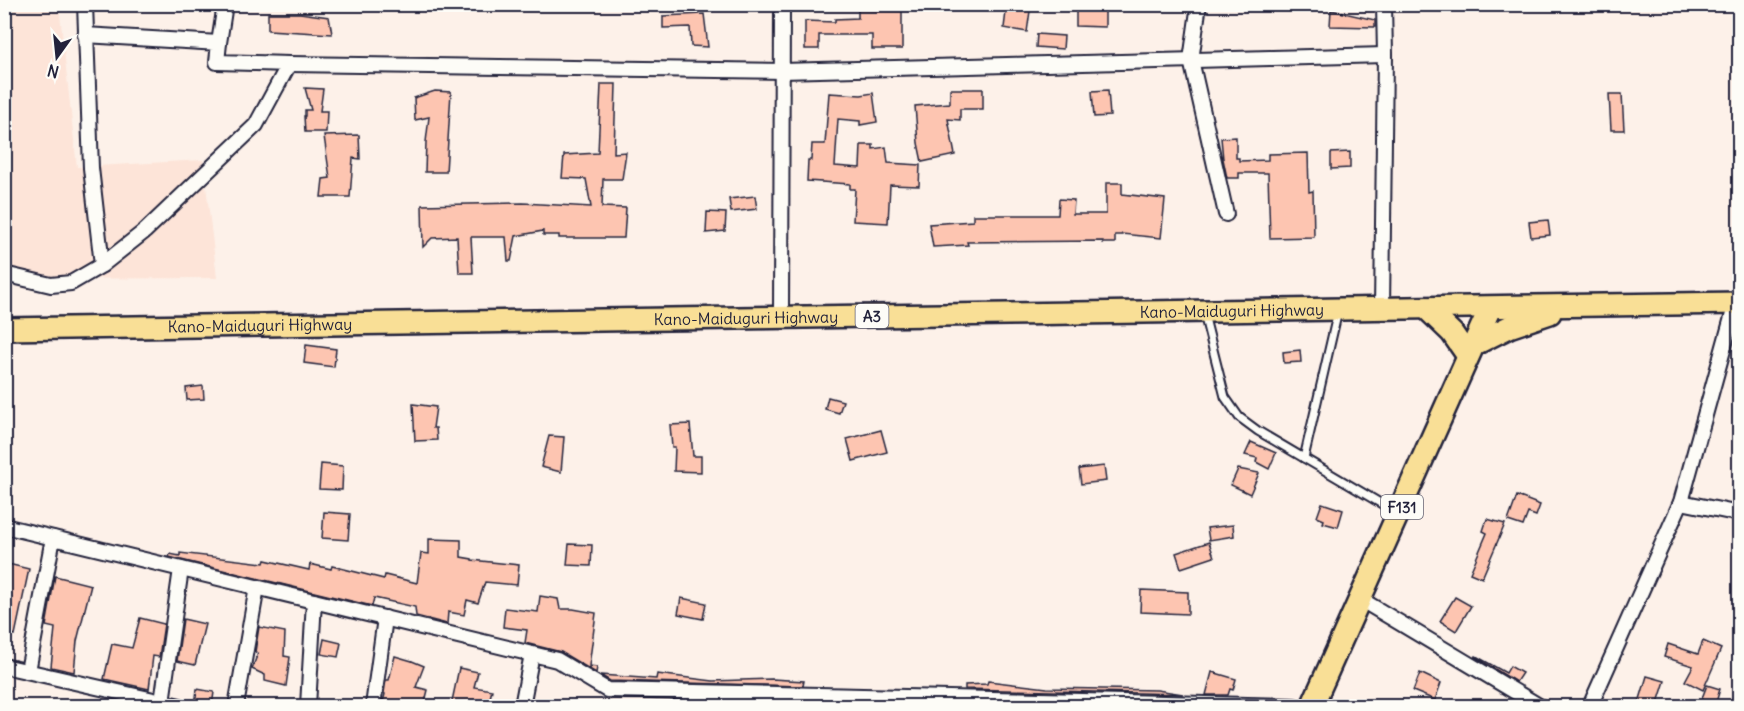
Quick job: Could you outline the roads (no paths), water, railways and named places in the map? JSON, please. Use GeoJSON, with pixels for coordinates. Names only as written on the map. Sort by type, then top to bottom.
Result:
{"type":"FeatureCollection","features":[{"type":"Feature","properties":{"kind":"main road","name":"Kano-Maiduguri Highway"},"geometry":{"type":"LineString","coordinates":[[4,329],[1738,303]]}},
{"type":"Feature","properties":{"kind":"main road"},"geometry":{"type":"LineString","coordinates":[[1426,308],[1471,351],[1509,327],[1570,306]]}},
{"type":"Feature","properties":{"kind":"main road","name":"F131"},"geometry":{"type":"LineString","coordinates":[[1312,706],[1490,308]]}},
{"type":"Feature","properties":{"kind":"street"},"geometry":{"type":"LineString","coordinates":[[85,4],[91,168],[102,264]]}},
{"type":"Feature","properties":{"kind":"street"},"geometry":{"type":"LineString","coordinates":[[225,4],[217,62],[782,71],[1385,55]]}},
{"type":"Feature","properties":{"kind":"street"},"geometry":{"type":"LineString","coordinates":[[781,318],[782,4]]}},
{"type":"Feature","properties":{"kind":"street"},"geometry":{"type":"LineString","coordinates":[[1199,4],[1191,60],[1226,214]]}},
{"type":"Feature","properties":{"kind":"street"},"geometry":{"type":"LineString","coordinates":[[1382,309],[1384,4]]}},
{"type":"Feature","properties":{"kind":"street"},"geometry":{"type":"LineString","coordinates":[[85,35],[219,43]]}},
{"type":"Feature","properties":{"kind":"street"},"geometry":{"type":"LineString","coordinates":[[4,274],[51,285],[71,283],[102,264],[145,231],[256,125],[289,64]]}},
{"type":"Feature","properties":{"kind":"street"},"geometry":{"type":"LineString","coordinates":[[1590,706],[1681,502],[1738,303]]}},
{"type":"Feature","properties":{"kind":"street"},"geometry":{"type":"LineString","coordinates":[[1681,502],[1740,514]]}},
{"type":"Feature","properties":{"kind":"street"},"geometry":{"type":"LineString","coordinates":[[4,526],[557,660],[606,690],[791,701],[1294,706]]}},
{"type":"Feature","properties":{"kind":"street"},"geometry":{"type":"LineString","coordinates":[[28,671],[53,538]]}},
{"type":"Feature","properties":{"kind":"street"},"geometry":{"type":"LineString","coordinates":[[162,702],[181,569]]}},
{"type":"Feature","properties":{"kind":"street"},"geometry":{"type":"LineString","coordinates":[[236,706],[257,587]]}},
{"type":"Feature","properties":{"kind":"street"},"geometry":{"type":"LineString","coordinates":[[1360,599],[1539,706]]}},
{"type":"Feature","properties":{"kind":"street"},"geometry":{"type":"LineString","coordinates":[[308,706],[314,601]]}},
{"type":"Feature","properties":{"kind":"street"},"geometry":{"type":"LineString","coordinates":[[373,706],[386,618]]}},
{"type":"Feature","properties":{"kind":"street"},"geometry":{"type":"LineString","coordinates":[[522,706],[532,654]]}},
{"type":"Feature","properties":{"kind":"street"},"geometry":{"type":"LineString","coordinates":[[4,666],[180,706]]}},
{"type":"Feature","properties":{"kind":"lane"},"geometry":{"type":"LineString","coordinates":[[1304,458],[1338,310]]}},
{"type":"Feature","properties":{"kind":"lane"},"geometry":{"type":"LineString","coordinates":[[1204,312],[1225,397],[1239,417],[1258,431],[1399,514]]}}]}
